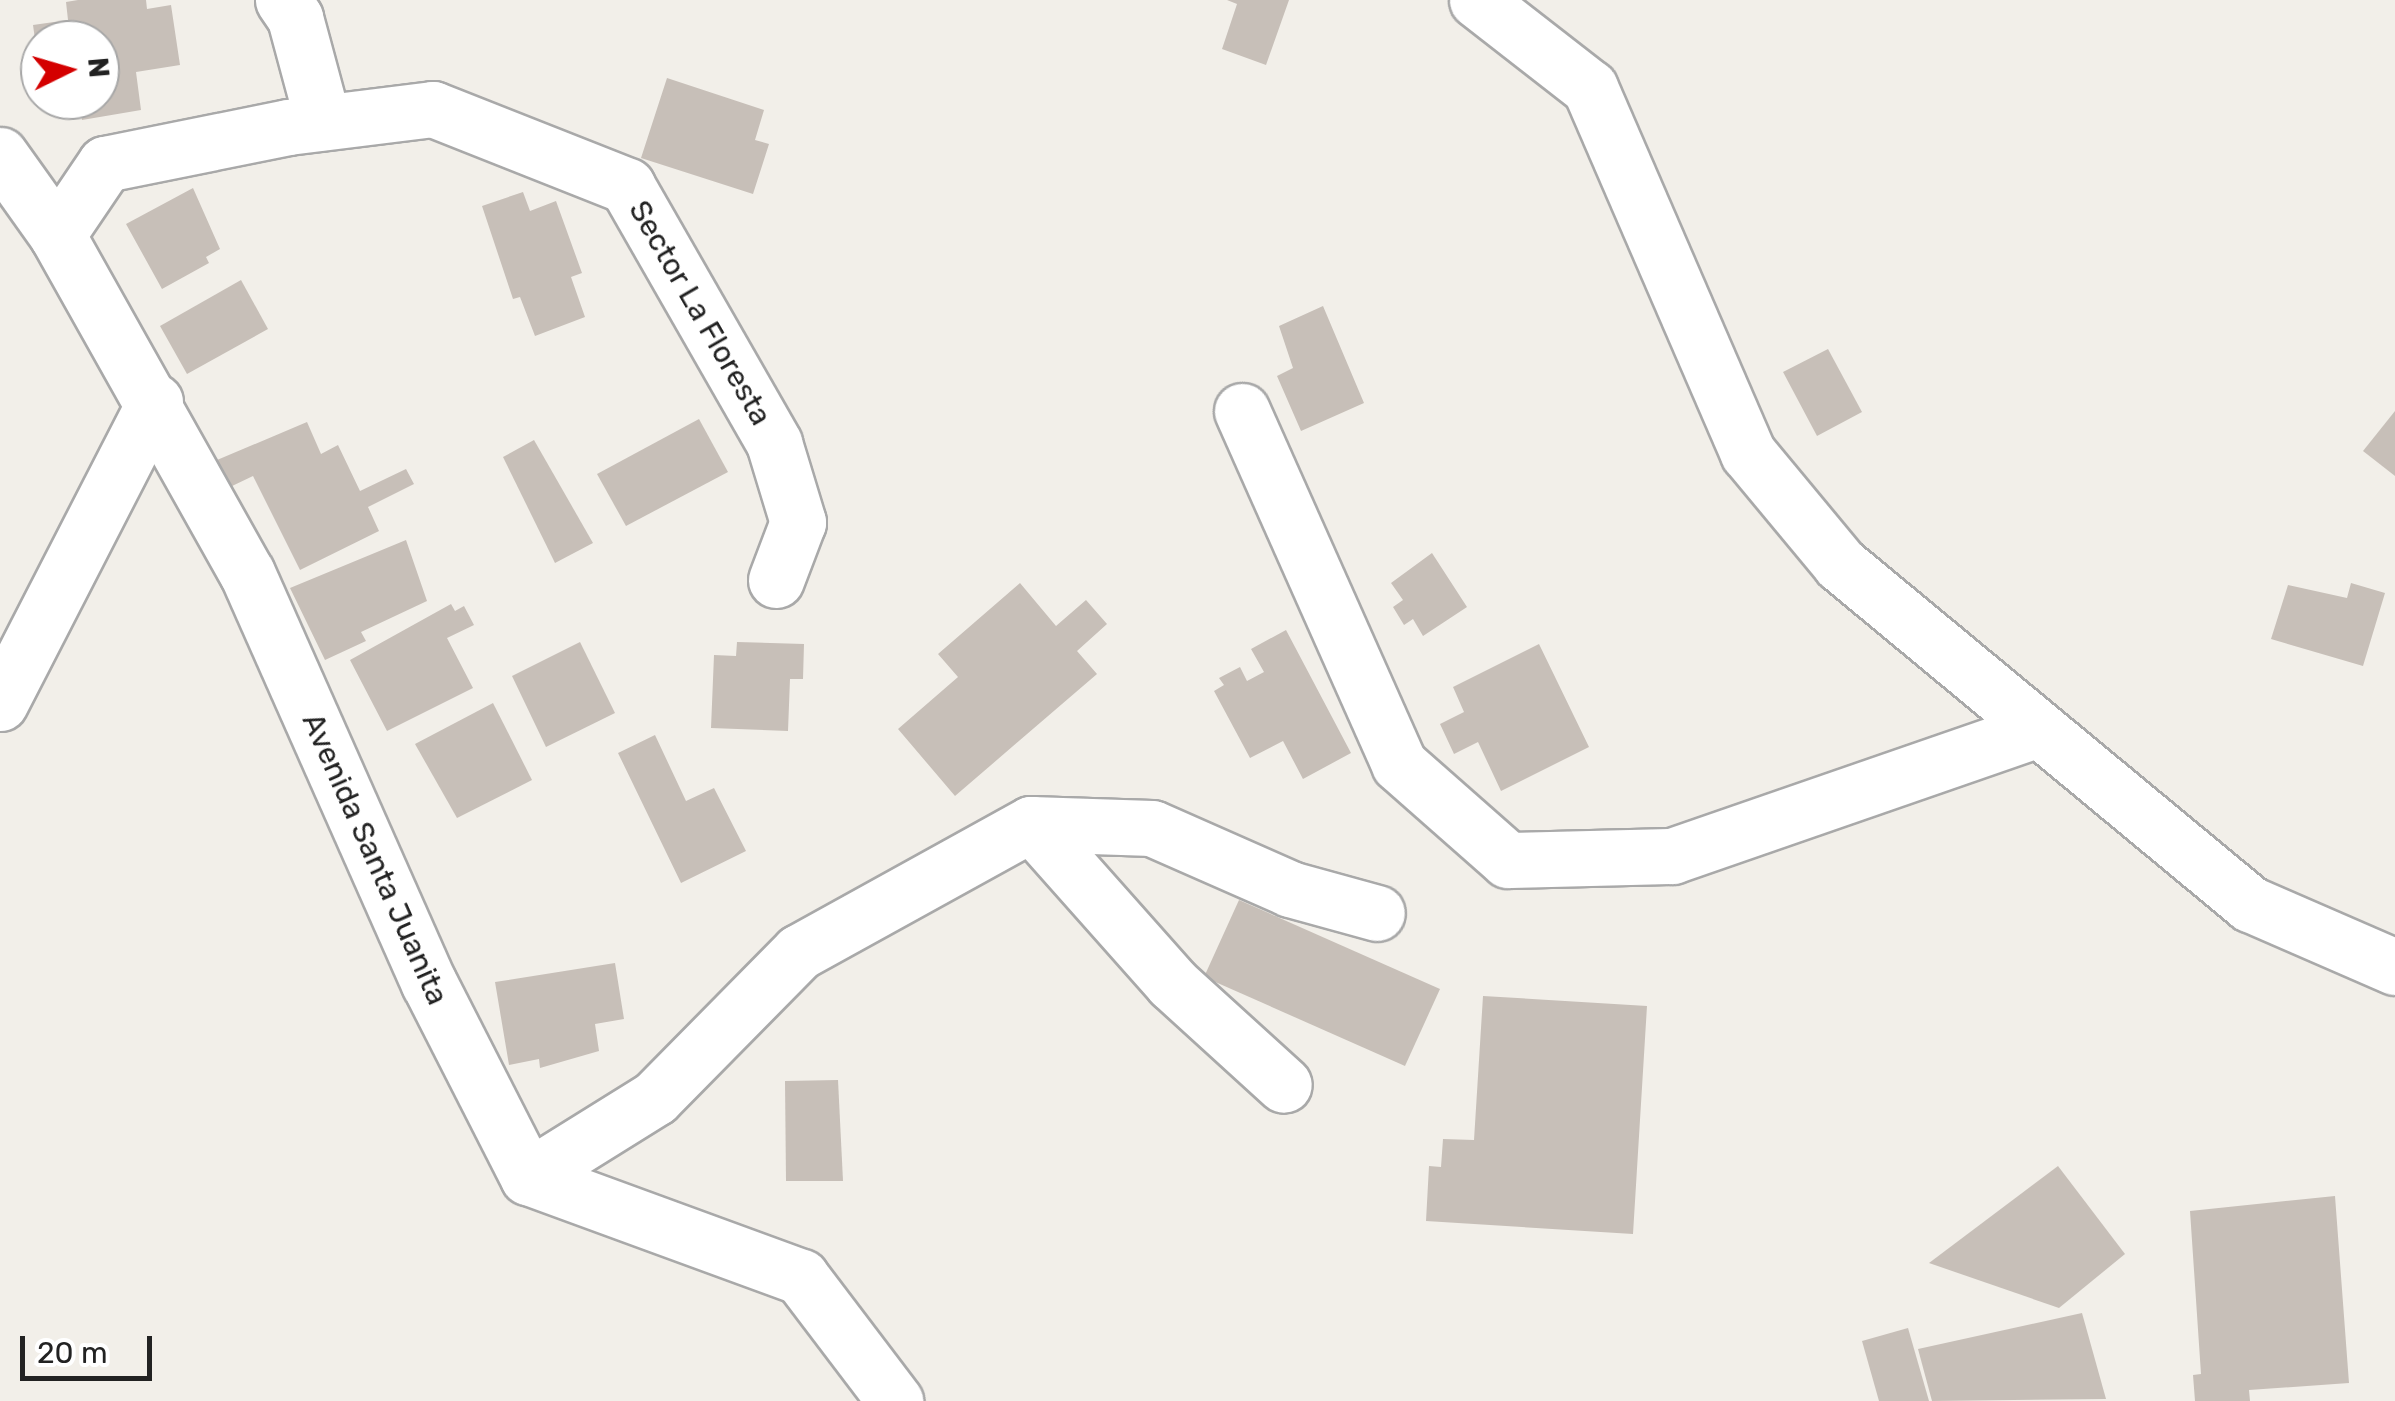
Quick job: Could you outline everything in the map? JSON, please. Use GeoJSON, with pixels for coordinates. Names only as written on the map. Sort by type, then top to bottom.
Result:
{"type":"FeatureCollection","features":[{"type":"Feature","properties":{"kind":"street"},"geometry":{"type":"LineString","coordinates":[[283,0],[295,18],[323,122]]}},
{"type":"Feature","properties":{"kind":"street"},"geometry":{"type":"LineString","coordinates":[[1478,0],[1590,88],[1748,453],[1840,564],[2250,904],[2395,968]]}},
{"type":"Feature","properties":{"kind":"street","name":"Sector La Floresta"},"geometry":{"type":"LineString","coordinates":[[57,235],[105,164],[323,122],[433,109],[627,186],[774,443],[798,522],[776,580]]}},
{"type":"Feature","properties":{"kind":"street","name":"Avenida Santa Juanita"},"geometry":{"type":"LineString","coordinates":[[0,156],[57,235],[155,401],[247,572],[429,984],[528,1176]]}},
{"type":"Feature","properties":{"kind":"street"},"geometry":{"type":"LineString","coordinates":[[0,703],[155,401]]}},
{"type":"Feature","properties":{"kind":"street"},"geometry":{"type":"LineString","coordinates":[[1242,411],[1398,764],[1508,860],[1672,856],[2038,729]]}},
{"type":"Feature","properties":{"kind":"street"},"geometry":{"type":"LineString","coordinates":[[1031,824],[1172,983],[1284,1085]]}},
{"type":"Feature","properties":{"kind":"street"},"geometry":{"type":"LineString","coordinates":[[528,1176],[655,1098],[798,952],[1031,824],[1152,828],[1194,841],[1290,889],[1377,913]]}},
{"type":"Feature","properties":{"kind":"street"},"geometry":{"type":"LineString","coordinates":[[528,1176],[801,1277],[895,1401]]}},
{"type":"Feature","properties":{"kind":"building"},"geometry":{"type":"Polygon","coordinates":[[[146,0],[147,9],[171,5],[180,65],[136,72],[141,110],[120,114],[120,20],[68,20],[66,2],[146,0]]]}},
{"type":"Feature","properties":{"kind":"building"},"geometry":{"type":"Polygon","coordinates":[[[1227,0],[1289,0],[1266,65],[1222,49],[1237,4],[1227,0]]]}},
{"type":"Feature","properties":{"kind":"building"},"geometry":{"type":"Polygon","coordinates":[[[667,78],[764,110],[755,140],[769,144],[753,194],[641,158],[667,78]]]}},
{"type":"Feature","properties":{"kind":"building"},"geometry":{"type":"Polygon","coordinates":[[[193,188],[220,249],[206,257],[209,263],[162,289],[126,224],[193,188]]]}},
{"type":"Feature","properties":{"kind":"building"},"geometry":{"type":"Polygon","coordinates":[[[523,192],[530,211],[556,201],[582,273],[571,277],[585,317],[535,336],[520,297],[513,299],[482,206],[523,192]]]}},
{"type":"Feature","properties":{"kind":"building"},"geometry":{"type":"Polygon","coordinates":[[[241,280],[268,329],[187,374],[160,326],[241,280]]]}},
{"type":"Feature","properties":{"kind":"building"},"geometry":{"type":"Polygon","coordinates":[[[1323,306],[1364,403],[1301,431],[1277,376],[1293,368],[1279,326],[1323,306]]]}},
{"type":"Feature","properties":{"kind":"building"},"geometry":{"type":"Polygon","coordinates":[[[1828,349],[1862,412],[1817,436],[1783,372],[1828,349]]]}},
{"type":"Feature","properties":{"kind":"building"},"geometry":{"type":"Polygon","coordinates":[[[2395,411],[2395,476],[2363,451],[2395,411]]]}},
{"type":"Feature","properties":{"kind":"building"},"geometry":{"type":"Polygon","coordinates":[[[699,419],[728,472],[626,526],[597,474],[699,419]]]}},
{"type":"Feature","properties":{"kind":"building"},"geometry":{"type":"Polygon","coordinates":[[[307,422],[321,454],[338,445],[360,491],[406,469],[414,484],[368,507],[379,531],[300,570],[253,476],[230,487],[217,460],[307,422]]]}},
{"type":"Feature","properties":{"kind":"building"},"geometry":{"type":"Polygon","coordinates":[[[534,440],[593,543],[555,563],[503,457],[534,440]]]}},
{"type":"Feature","properties":{"kind":"building"},"geometry":{"type":"Polygon","coordinates":[[[406,540],[427,601],[361,632],[366,641],[325,660],[290,588],[406,540]]]}},
{"type":"Feature","properties":{"kind":"building"},"geometry":{"type":"Polygon","coordinates":[[[1432,553],[1467,607],[1423,636],[1413,619],[1404,625],[1393,607],[1403,600],[1391,583],[1432,553]]]}},
{"type":"Feature","properties":{"kind":"building"},"geometry":{"type":"Polygon","coordinates":[[[1020,583],[1056,626],[1086,600],[1107,624],[1077,651],[1097,674],[955,796],[898,729],[958,677],[938,654],[1020,583]]]}},
{"type":"Feature","properties":{"kind":"building"},"geometry":{"type":"Polygon","coordinates":[[[2351,583],[2385,593],[2363,666],[2271,639],[2288,585],[2347,598],[2351,583]]]}},
{"type":"Feature","properties":{"kind":"building"},"geometry":{"type":"Polygon","coordinates":[[[451,604],[455,611],[464,606],[474,625],[447,638],[473,688],[387,731],[350,660],[451,604]]]}},
{"type":"Feature","properties":{"kind":"building"},"geometry":{"type":"Polygon","coordinates":[[[1286,630],[1351,753],[1303,779],[1283,741],[1250,758],[1214,691],[1224,685],[1219,678],[1240,667],[1247,681],[1264,672],[1251,649],[1286,630]]]}},
{"type":"Feature","properties":{"kind":"building"},"geometry":{"type":"Polygon","coordinates":[[[580,642],[615,713],[546,747],[512,676],[580,642]]]}},
{"type":"Feature","properties":{"kind":"building"},"geometry":{"type":"Polygon","coordinates":[[[737,642],[804,644],[803,679],[790,679],[788,731],[711,728],[714,655],[736,656],[737,642]]]}},
{"type":"Feature","properties":{"kind":"building"},"geometry":{"type":"Polygon","coordinates":[[[1539,644],[1589,747],[1501,791],[1478,742],[1454,754],[1440,724],[1464,712],[1453,687],[1539,644]]]}},
{"type":"Feature","properties":{"kind":"building"},"geometry":{"type":"Polygon","coordinates":[[[493,703],[532,780],[457,818],[415,744],[493,703]]]}},
{"type":"Feature","properties":{"kind":"building"},"geometry":{"type":"Polygon","coordinates":[[[655,735],[686,801],[714,788],[746,851],[681,883],[618,753],[655,735]]]}},
{"type":"Feature","properties":{"kind":"building"},"geometry":{"type":"Polygon","coordinates":[[[1239,900],[1440,989],[1405,1066],[1204,977],[1239,900]]]}},
{"type":"Feature","properties":{"kind":"building"},"geometry":{"type":"Polygon","coordinates":[[[615,963],[624,1019],[595,1024],[599,1051],[540,1068],[539,1059],[509,1065],[495,982],[615,963]]]}},
{"type":"Feature","properties":{"kind":"building"},"geometry":{"type":"Polygon","coordinates":[[[1483,996],[1647,1006],[1633,1234],[1426,1221],[1429,1166],[1441,1167],[1443,1139],[1474,1140],[1483,996]]]}},
{"type":"Feature","properties":{"kind":"building"},"geometry":{"type":"Polygon","coordinates":[[[838,1080],[843,1181],[786,1181],[785,1081],[838,1080]]]}},
{"type":"Feature","properties":{"kind":"building"},"geometry":{"type":"Polygon","coordinates":[[[2058,1166],[2125,1254],[2059,1308],[1929,1263],[2058,1166]]]}},
{"type":"Feature","properties":{"kind":"building"},"geometry":{"type":"Polygon","coordinates":[[[2335,1196],[2349,1383],[2249,1390],[2250,1401],[2195,1401],[2193,1375],[2201,1374],[2190,1211],[2335,1196]]]}},
{"type":"Feature","properties":{"kind":"building"},"geometry":{"type":"Polygon","coordinates":[[[2082,1313],[2106,1399],[1932,1401],[1918,1349],[2082,1313]]]}},
{"type":"Feature","properties":{"kind":"building"},"geometry":{"type":"Polygon","coordinates":[[[1908,1328],[1929,1401],[1879,1401],[1862,1341],[1908,1328]]]}}]}
